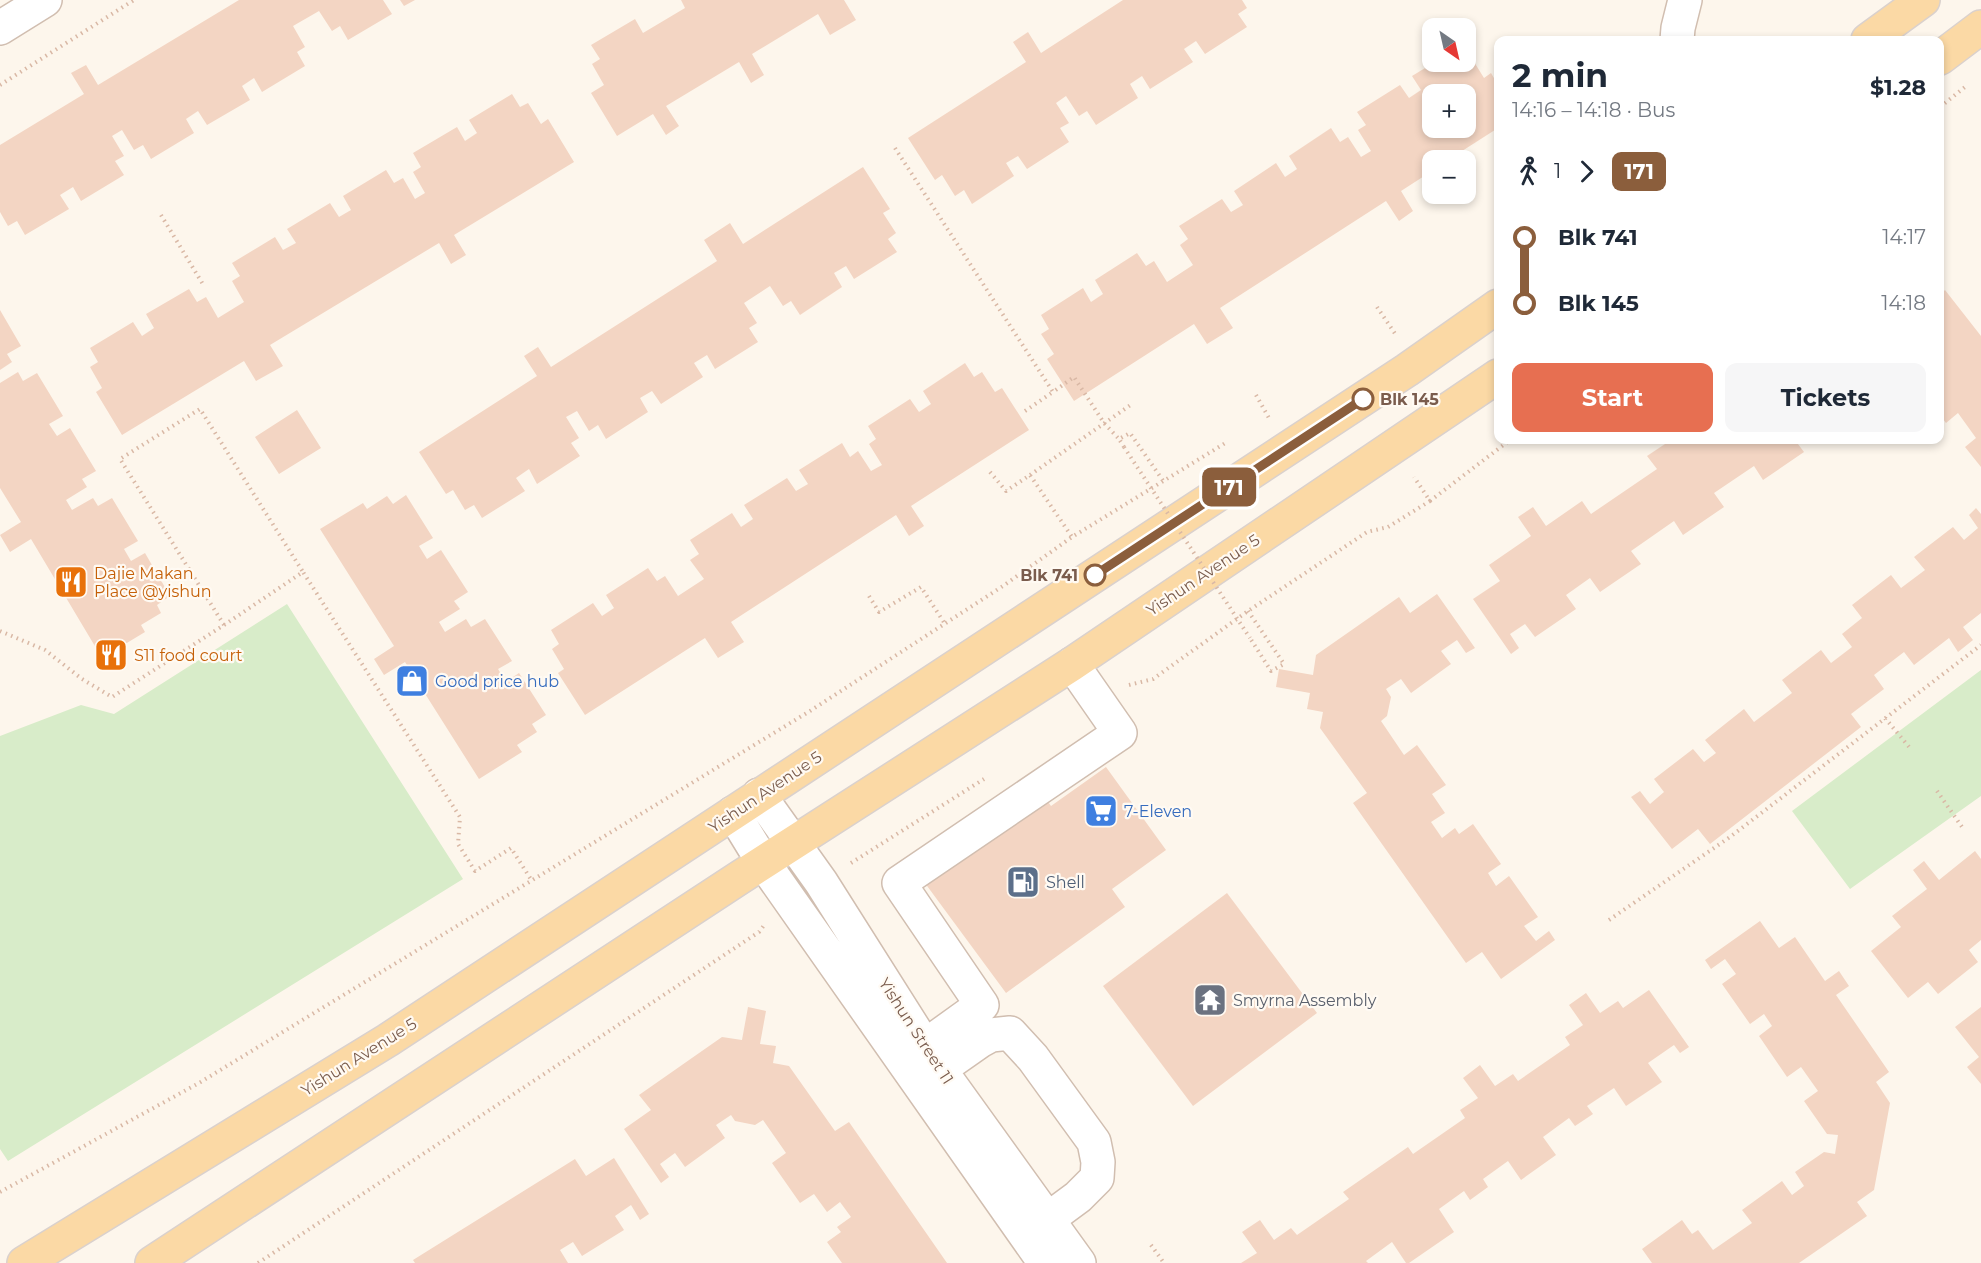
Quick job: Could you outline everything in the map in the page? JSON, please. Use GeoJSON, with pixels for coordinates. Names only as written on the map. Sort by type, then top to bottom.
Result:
{"type":"FeatureCollection","features":[{"type":"Feature","properties":{"kind":"main road"},"geometry":{"type":"LineString","coordinates":[[1874,36],[1923,0]]}},
{"type":"Feature","properties":{"kind":"main road"},"geometry":{"type":"LineString","coordinates":[[1944,55],[1981,27]]}},
{"type":"Feature","properties":{"kind":"main road","name":"Yishun Avenue 5"},"geometry":{"type":"LineString","coordinates":[[24,1263],[388,1040],[1407,370],[1494,309]]}},
{"type":"Feature","properties":{"kind":"main road","name":"Yishun Avenue 5"},"geometry":{"type":"LineString","coordinates":[[152,1263],[763,862],[1071,664],[1494,379]]}},
{"type":"Feature","properties":{"kind":"street"},"geometry":{"type":"LineString","coordinates":[[0,28],[45,0]]}},
{"type":"Feature","properties":{"kind":"street"},"geometry":{"type":"LineString","coordinates":[[1677,36],[1685,0]]}},
{"type":"Feature","properties":{"kind":"street"},"geometry":{"type":"LineString","coordinates":[[928,1067],[982,1005],[899,883],[1120,733],[1071,664]]}},
{"type":"Feature","properties":{"kind":"street","name":"Yishun Street 11"},"geometry":{"type":"LineString","coordinates":[[759,795],[820,882],[928,1067],[1037,1227],[1079,1263]]}},
{"type":"Feature","properties":{"kind":"street","name":"Yishun Street 11"},"geometry":{"type":"LineString","coordinates":[[733,813],[763,862],[928,1067]]}},
{"type":"Feature","properties":{"kind":"street"},"geometry":{"type":"LineString","coordinates":[[928,1067],[991,1035],[1010,1033],[1033,1058],[1094,1142],[1098,1162],[1097,1178],[1078,1197],[1037,1227]]}},
{"type":"Feature","properties":{"kind":"street","name":"Yishun Street 11"},"geometry":{"type":"LineString","coordinates":[[1037,1227],[1044,1263]]}},
{"type":"Feature","properties":{"kind":"path"},"geometry":{"type":"LineString","coordinates":[[0,85],[134,0]]}},
{"type":"Feature","properties":{"kind":"path"},"geometry":{"type":"LineString","coordinates":[[1944,104],[1973,81]]}},
{"type":"Feature","properties":{"kind":"path"},"geometry":{"type":"LineString","coordinates":[[895,148],[1053,392]]}},
{"type":"Feature","properties":{"kind":"path"},"geometry":{"type":"LineString","coordinates":[[161,215],[204,286]]}},
{"type":"Feature","properties":{"kind":"path"},"geometry":{"type":"LineString","coordinates":[[1377,307],[1396,335]]}},
{"type":"Feature","properties":{"kind":"path"},"geometry":{"type":"LineString","coordinates":[[1386,341],[1406,329]]}},
{"type":"Feature","properties":{"kind":"path"},"geometry":{"type":"LineString","coordinates":[[1025,411],[1074,377],[1104,423],[1119,439],[1271,670],[1284,664],[1248,611]]}},
{"type":"Feature","properties":{"kind":"path"},"geometry":{"type":"LineString","coordinates":[[1256,395],[1269,418]]}},
{"type":"Feature","properties":{"kind":"path"},"geometry":{"type":"LineString","coordinates":[[990,472],[1006,491],[1132,404]]}},
{"type":"Feature","properties":{"kind":"path"},"geometry":{"type":"LineString","coordinates":[[224,625],[120,459],[200,409],[460,817],[458,844],[475,871],[511,848],[532,881]]}},
{"type":"Feature","properties":{"kind":"path"},"geometry":{"type":"LineString","coordinates":[[1259,424],[1278,412]]}},
{"type":"Feature","properties":{"kind":"path"},"geometry":{"type":"LineString","coordinates":[[1119,439],[1130,433],[1164,482]]}},
{"type":"Feature","properties":{"kind":"path"},"geometry":{"type":"LineString","coordinates":[[0,1192],[199,1083],[532,881],[810,711],[945,624],[1072,537],[1230,441]]}},
{"type":"Feature","properties":{"kind":"path"},"geometry":{"type":"LineString","coordinates":[[1212,636],[1367,532],[1388,527],[1430,501],[1505,444]]}},
{"type":"Feature","properties":{"kind":"path"},"geometry":{"type":"LineString","coordinates":[[1392,446],[1430,501]]}},
{"type":"Feature","properties":{"kind":"path"},"geometry":{"type":"LineString","coordinates":[[1030,475],[1072,537]]}},
{"type":"Feature","properties":{"kind":"path"},"geometry":{"type":"LineString","coordinates":[[0,631],[45,650],[82,680],[112,697],[303,572]]}},
{"type":"Feature","properties":{"kind":"path"},"geometry":{"type":"LineString","coordinates":[[869,596],[879,612],[921,587],[945,624]]}},
{"type":"Feature","properties":{"kind":"path"},"geometry":{"type":"LineString","coordinates":[[1609,920],[1730,837],[1981,645]]}},
{"type":"Feature","properties":{"kind":"path"},"geometry":{"type":"LineString","coordinates":[[1885,718],[1910,748]]}},
{"type":"Feature","properties":{"kind":"path"},"geometry":{"type":"LineString","coordinates":[[1937,791],[1962,827]]}},
{"type":"Feature","properties":{"kind":"path"},"geometry":{"type":"LineString","coordinates":[[258,1263],[759,932],[766,924]]}},
{"type":"Feature","properties":{"kind":"path"},"geometry":{"type":"LineString","coordinates":[[1151,1245],[1164,1263]]}},
{"type":"Feature","properties":{"kind":"green space"},"geometry":{"type":"Polygon","coordinates":[[[287,604],[463,879],[8,1161],[0,1149],[0,736],[81,705],[114,714],[287,604]]]}},
{"type":"Feature","properties":{"kind":"green space"},"geometry":{"type":"Polygon","coordinates":[[[1981,670],[1981,796],[1850,889],[1792,811],[1981,670]]]}},
{"type":"Feature","properties":{"kind":"building"},"geometry":{"type":"Polygon","coordinates":[[[239,0],[383,0],[392,14],[348,40],[340,26],[332,31],[319,11],[293,26],[305,47],[297,52],[305,66],[262,92],[254,78],[242,86],[250,100],[207,125],[198,111],[186,119],[194,133],[151,159],[143,145],[134,150],[122,130],[112,136],[124,156],[115,161],[124,175],[81,201],[73,187],[60,195],[69,209],[25,235],[17,221],[8,226],[0,212],[0,145],[84,94],[71,73],[86,65],[98,85],[239,0]]]}},
{"type":"Feature","properties":{"kind":"building"},"geometry":{"type":"Polygon","coordinates":[[[400,0],[415,0],[404,6],[400,0]]]}},
{"type":"Feature","properties":{"kind":"building"},"geometry":{"type":"Polygon","coordinates":[[[681,0],[844,0],[856,20],[830,35],[818,14],[752,54],[764,75],[751,83],[739,62],[666,106],[679,126],[666,135],[653,114],[617,136],[591,93],[604,85],[592,64],[600,59],[591,45],[635,19],[643,33],[685,8],[681,0]]]}},
{"type":"Feature","properties":{"kind":"building"},"geometry":{"type":"Polygon","coordinates":[[[1123,0],[1242,0],[1247,8],[1238,14],[1247,27],[1205,54],[1196,41],[1184,49],[1193,62],[1150,89],[1142,76],[1130,84],[1138,98],[1096,125],[1087,111],[1079,116],[1066,96],[1056,103],[1069,123],[1060,128],[1069,142],[1027,169],[1018,156],[1006,163],[1014,176],[972,204],[964,190],[955,196],[942,175],[935,180],[908,138],[1026,62],[1013,42],[1028,32],[1041,53],[1123,0]]]}},
{"type":"Feature","properties":{"kind":"building"},"geometry":{"type":"Polygon","coordinates":[[[1476,65],[1484,78],[1491,73],[1494,78],[1494,131],[1464,150],[1422,150],[1422,177],[1401,191],[1413,211],[1399,221],[1386,201],[1220,308],[1233,328],[1207,344],[1194,324],[1074,401],[1047,359],[1054,354],[1041,334],[1049,329],[1041,315],[1083,288],[1091,302],[1103,294],[1095,280],[1137,253],[1146,266],[1154,261],[1167,282],[1193,265],[1180,245],[1188,239],[1179,226],[1222,199],[1231,212],[1243,205],[1234,191],[1276,163],[1285,177],[1297,169],[1289,156],[1331,128],[1340,142],[1348,137],[1361,157],[1371,151],[1358,130],[1366,125],[1357,112],[1400,85],[1409,98],[1421,90],[1412,76],[1422,70],[1422,72],[1476,72],[1476,65]]]}},
{"type":"Feature","properties":{"kind":"building"},"geometry":{"type":"Polygon","coordinates":[[[512,94],[520,107],[528,103],[541,124],[548,119],[574,162],[454,235],[466,255],[451,264],[439,243],[270,345],[283,366],[256,381],[244,361],[122,435],[96,392],[102,388],[90,367],[98,362],[90,348],[133,322],[142,336],[154,328],[146,314],[189,289],[197,302],[206,297],[218,318],[244,302],[232,281],[240,276],[232,263],[275,237],[283,250],[296,243],[287,229],[330,203],[339,217],[351,210],[343,196],[386,170],[394,183],[403,178],[415,199],[425,193],[413,172],[421,167],[413,153],[457,127],[465,141],[477,133],[469,120],[512,94]]]}},
{"type":"Feature","properties":{"kind":"building"},"geometry":{"type":"Polygon","coordinates":[[[863,167],[890,209],[883,213],[896,233],[888,239],[897,252],[854,279],[846,266],[834,273],[842,287],[800,315],[791,301],[783,306],[770,286],[744,303],[757,323],[749,328],[758,342],[715,369],[707,355],[694,363],[703,377],[661,404],[652,391],[640,398],[648,412],[606,439],[598,425],[589,431],[577,411],[566,417],[579,438],[571,443],[580,456],[537,484],[529,469],[516,478],[525,491],[482,518],[474,505],[465,510],[453,490],[446,494],[419,452],[537,376],[524,356],[538,347],[551,367],[717,261],[704,240],[730,223],[743,244],[863,167]]]}},
{"type":"Feature","properties":{"kind":"building"},"geometry":{"type":"Polygon","coordinates":[[[1944,291],[1981,336],[1981,467],[1965,447],[1976,438],[1958,413],[1946,423],[1944,420],[1944,291]]]}},
{"type":"Feature","properties":{"kind":"building"},"geometry":{"type":"Polygon","coordinates":[[[0,310],[21,346],[7,354],[12,362],[0,370],[0,310]]]}},
{"type":"Feature","properties":{"kind":"building"},"geometry":{"type":"Polygon","coordinates":[[[965,363],[974,377],[982,372],[995,392],[1002,388],[1029,430],[911,506],[924,526],[909,536],[896,515],[731,622],[744,642],[718,658],[705,638],[585,715],[558,673],[564,669],[552,649],[559,644],[551,630],[593,603],[602,616],[614,608],[606,595],[648,568],[657,581],[665,576],[678,596],[704,579],[690,560],[699,554],[690,540],[732,513],[741,527],[753,519],[744,505],[787,478],[796,491],[808,484],[799,470],[842,443],[850,457],[858,451],[871,471],[882,465],[869,444],[876,439],[868,426],[910,399],[919,412],[931,404],[923,391],[965,363]]]}},
{"type":"Feature","properties":{"kind":"building"},"geometry":{"type":"Polygon","coordinates":[[[18,372],[23,381],[37,373],[63,416],[49,424],[57,436],[70,428],[96,471],[82,479],[87,487],[66,500],[72,510],[93,498],[98,506],[112,498],[138,541],[124,549],[131,561],[145,553],[170,596],[157,605],[161,613],[141,625],[145,632],[102,658],[31,539],[10,552],[0,535],[21,522],[0,488],[0,383],[18,372]]]}},
{"type":"Feature","properties":{"kind":"building"},"geometry":{"type":"Polygon","coordinates":[[[297,410],[321,448],[279,474],[255,437],[297,410]]]}},
{"type":"Feature","properties":{"kind":"building"},"geometry":{"type":"Polygon","coordinates":[[[1665,444],[1798,444],[1804,452],[1763,480],[1754,466],[1714,493],[1724,507],[1683,535],[1674,521],[1631,551],[1641,564],[1600,592],[1590,578],[1566,595],[1576,609],[1535,637],[1525,624],[1510,634],[1519,648],[1511,654],[1473,599],[1500,581],[1489,565],[1531,536],[1518,517],[1533,507],[1546,526],[1582,501],[1591,514],[1657,469],[1647,456],[1665,444]]]}},
{"type":"Feature","properties":{"kind":"building"},"geometry":{"type":"Polygon","coordinates":[[[406,495],[433,538],[419,546],[427,559],[441,550],[468,592],[454,601],[460,609],[439,622],[445,632],[466,619],[471,627],[485,619],[512,661],[498,669],[506,682],[519,673],[546,715],[532,724],[537,732],[517,745],[522,752],[479,779],[405,662],[384,675],[374,659],[394,646],[320,529],[363,503],[367,509],[387,496],[393,504],[406,495]]]}},
{"type":"Feature","properties":{"kind":"building"},"geometry":{"type":"Polygon","coordinates":[[[1976,508],[1981,514],[1981,613],[1963,627],[1973,640],[1958,652],[1949,638],[1914,665],[1904,652],[1874,675],[1884,689],[1851,714],[1861,727],[1710,844],[1698,829],[1672,849],[1631,797],[1640,791],[1650,804],[1664,792],[1654,779],[1693,749],[1704,762],[1716,753],[1705,740],[1744,709],[1754,722],[1792,693],[1782,680],[1821,650],[1831,663],[1852,647],[1842,634],[1862,618],[1852,605],[1891,575],[1901,588],[1925,570],[1914,557],[1953,527],[1964,540],[1978,528],[1969,515],[1976,508]]]}},
{"type":"Feature","properties":{"kind":"building"},"geometry":{"type":"Polygon","coordinates":[[[1437,594],[1475,648],[1466,653],[1457,640],[1441,651],[1451,664],[1411,693],[1401,679],[1386,689],[1391,697],[1387,716],[1381,721],[1404,755],[1417,745],[1446,785],[1432,794],[1445,813],[1431,822],[1442,838],[1455,828],[1459,834],[1473,824],[1501,864],[1488,873],[1496,886],[1509,876],[1538,917],[1524,926],[1536,941],[1549,931],[1555,940],[1501,979],[1482,952],[1466,963],[1353,803],[1367,793],[1320,728],[1323,712],[1307,709],[1310,693],[1276,687],[1279,669],[1313,675],[1316,655],[1399,597],[1410,613],[1437,594]]]}},
{"type":"Feature","properties":{"kind":"building","name":"Shell"},"geometry":{"type":"Polygon","coordinates":[[[1106,767],[1166,850],[1112,889],[1125,907],[1006,993],[919,875],[1038,788],[1051,806],[1106,767]]]}},
{"type":"Feature","properties":{"kind":"building"},"geometry":{"type":"Polygon","coordinates":[[[1975,851],[1981,859],[1981,940],[1969,950],[1978,962],[1938,994],[1928,982],[1908,998],[1871,951],[1901,927],[1892,916],[1927,889],[1913,870],[1924,861],[1939,880],[1975,851]]]}},
{"type":"Feature","properties":{"kind":"building","name":"Smyrna Assembly"},"geometry":{"type":"Polygon","coordinates":[[[1227,893],[1317,1013],[1193,1106],[1103,986],[1227,893]]]}},
{"type":"Feature","properties":{"kind":"building"},"geometry":{"type":"Polygon","coordinates":[[[1760,921],[1779,948],[1795,937],[1825,981],[1839,971],[1849,986],[1836,995],[1889,1072],[1876,1082],[1890,1103],[1874,1190],[1857,1202],[1867,1216],[1799,1263],[1652,1263],[1642,1249],[1682,1220],[1692,1234],[1698,1230],[1713,1250],[1752,1223],[1742,1210],[1782,1181],[1792,1195],[1804,1186],[1795,1172],[1824,1152],[1835,1154],[1838,1135],[1827,1134],[1804,1101],[1818,1091],[1801,1067],[1787,1077],[1759,1036],[1772,1026],[1764,1014],[1750,1024],[1722,984],[1736,974],[1725,959],[1711,969],[1705,960],[1760,921]]]}},
{"type":"Feature","properties":{"kind":"building"},"geometry":{"type":"Polygon","coordinates":[[[1649,990],[1689,1047],[1680,1053],[1674,1045],[1648,1063],[1662,1082],[1626,1106],[1614,1088],[1587,1106],[1593,1114],[1575,1126],[1569,1118],[1543,1137],[1556,1155],[1521,1180],[1508,1161],[1483,1179],[1488,1187],[1470,1200],[1464,1191],[1439,1209],[1454,1232],[1409,1263],[1406,1263],[1392,1242],[1366,1261],[1368,1263],[1241,1263],[1257,1253],[1242,1232],[1260,1220],[1274,1240],[1291,1228],[1297,1235],[1349,1199],[1343,1192],[1408,1147],[1413,1154],[1465,1118],[1460,1110],[1478,1098],[1463,1078],[1480,1065],[1495,1086],[1513,1074],[1518,1081],[1570,1045],[1565,1037],[1583,1025],[1569,1005],[1586,993],[1600,1013],[1618,1001],[1623,1008],[1649,990]]]}},
{"type":"Feature","properties":{"kind":"building"},"geometry":{"type":"Polygon","coordinates":[[[748,1007],[766,1011],[760,1044],[776,1046],[773,1063],[789,1066],[835,1131],[849,1122],[947,1263],[842,1263],[827,1242],[841,1232],[837,1227],[851,1217],[840,1202],[827,1212],[814,1194],[800,1203],[772,1163],[786,1153],[763,1120],[755,1125],[735,1121],[731,1115],[716,1125],[725,1138],[685,1167],[675,1153],[660,1164],[669,1177],[661,1183],[624,1129],[651,1110],[639,1095],[722,1037],[742,1040],[748,1007]]]}},
{"type":"Feature","properties":{"kind":"building"},"geometry":{"type":"Polygon","coordinates":[[[1981,1007],[1981,1084],[1967,1067],[1979,1057],[1955,1027],[1981,1007]]]}},
{"type":"Feature","properties":{"kind":"building"},"geometry":{"type":"Polygon","coordinates":[[[614,1158],[649,1214],[640,1220],[631,1205],[615,1216],[624,1230],[582,1256],[573,1242],[560,1250],[568,1263],[415,1263],[413,1260],[575,1159],[586,1176],[614,1158]]]}},
{"type":"Feature","properties":{"kind":"bus line","name":"171"},"geometry":{"type":"LineString","coordinates":[[1095,575],[1363,399]]}},
{"type":"Feature","properties":{"kind":"place","name":"Blk 145"},"geometry":{"type":"Point","coordinates":[1363,399]}},
{"type":"Feature","properties":{"kind":"place","name":"Blk 741"},"geometry":{"type":"Point","coordinates":[1095,575]}},
{"type":"Feature","properties":{"kind":"place","name":"Dajie Makan Place @yishun"},"geometry":{"type":"Point","coordinates":[71,582]}},
{"type":"Feature","properties":{"kind":"place","name":"S11 food court"},"geometry":{"type":"Point","coordinates":[111,655]}},
{"type":"Feature","properties":{"kind":"place","name":"Good price hub"},"geometry":{"type":"Point","coordinates":[412,681]}},
{"type":"Feature","properties":{"kind":"place","name":"7-Eleven"},"geometry":{"type":"Point","coordinates":[1101,811]}},
{"type":"Feature","properties":{"kind":"place","name":"Shell"},"geometry":{"type":"Point","coordinates":[1023,882]}},
{"type":"Feature","properties":{"kind":"place","name":"Smyrna Assembly"},"geometry":{"type":"Point","coordinates":[1210,1000]}}]}
